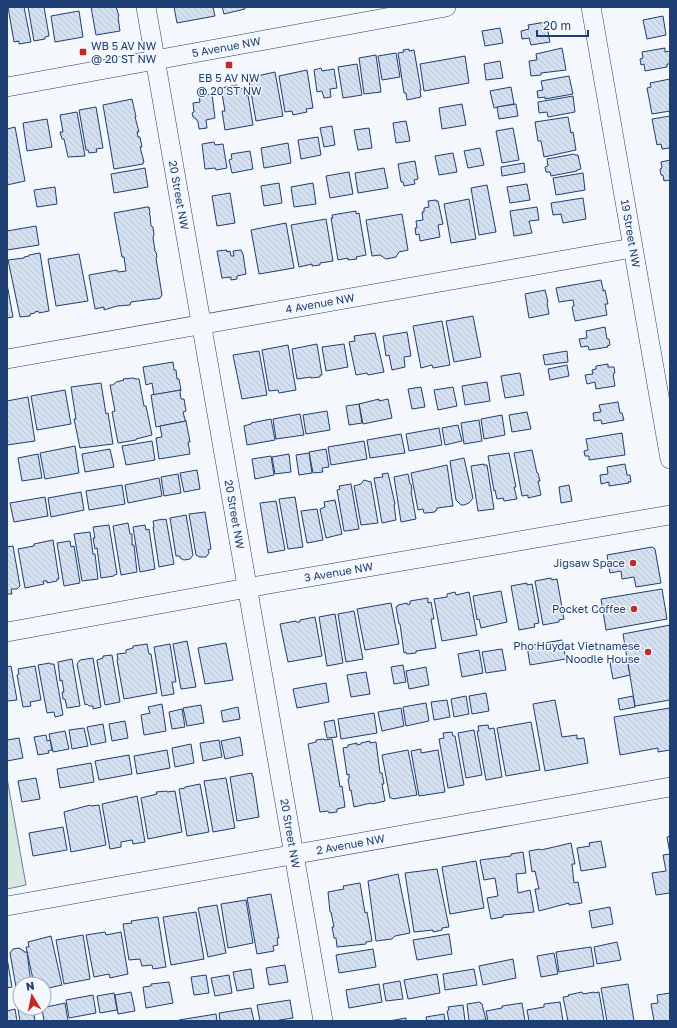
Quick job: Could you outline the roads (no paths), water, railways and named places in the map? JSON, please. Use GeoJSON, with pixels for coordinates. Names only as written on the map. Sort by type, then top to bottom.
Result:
{"type":"FeatureCollection","features":[{"type":"Feature","properties":{"kind":"street","name":"20 Street NW"},"geometry":{"type":"LineString","coordinates":[[146,7],[324,1021]]}},
{"type":"Feature","properties":{"kind":"street","name":"5 Avenue NW"},"geometry":{"type":"LineString","coordinates":[[7,87],[446,7]]}},
{"type":"Feature","properties":{"kind":"street","name":"19 Street NW"},"geometry":{"type":"LineString","coordinates":[[591,7],[670,459]]}},
{"type":"Feature","properties":{"kind":"street","name":"4 Avenue NW"},"geometry":{"type":"LineString","coordinates":[[7,359],[632,248]]}},
{"type":"Feature","properties":{"kind":"street","name":"3 Avenue NW"},"geometry":{"type":"LineString","coordinates":[[7,632],[249,588],[670,515]]}},
{"type":"Feature","properties":{"kind":"street","name":"2 Avenue NW"},"geometry":{"type":"LineString","coordinates":[[7,906],[670,787]]}},
{"type":"Feature","properties":{"kind":"place","name":"WB 5 AV NW @ 20 ST NW"},"geometry":{"type":"Point","coordinates":[83,52]}},
{"type":"Feature","properties":{"kind":"place","name":"EB 5 AV NW @ 20 ST NW"},"geometry":{"type":"Point","coordinates":[229,65]}},
{"type":"Feature","properties":{"kind":"place","name":"Jigsaw Space"},"geometry":{"type":"Point","coordinates":[633,563]}},
{"type":"Feature","properties":{"kind":"place","name":"Pocket Coffee"},"geometry":{"type":"Point","coordinates":[634,609]}},
{"type":"Feature","properties":{"kind":"place","name":"Pho Huydat Vietnamese Noodle House"},"geometry":{"type":"Point","coordinates":[648,652]}}]}
